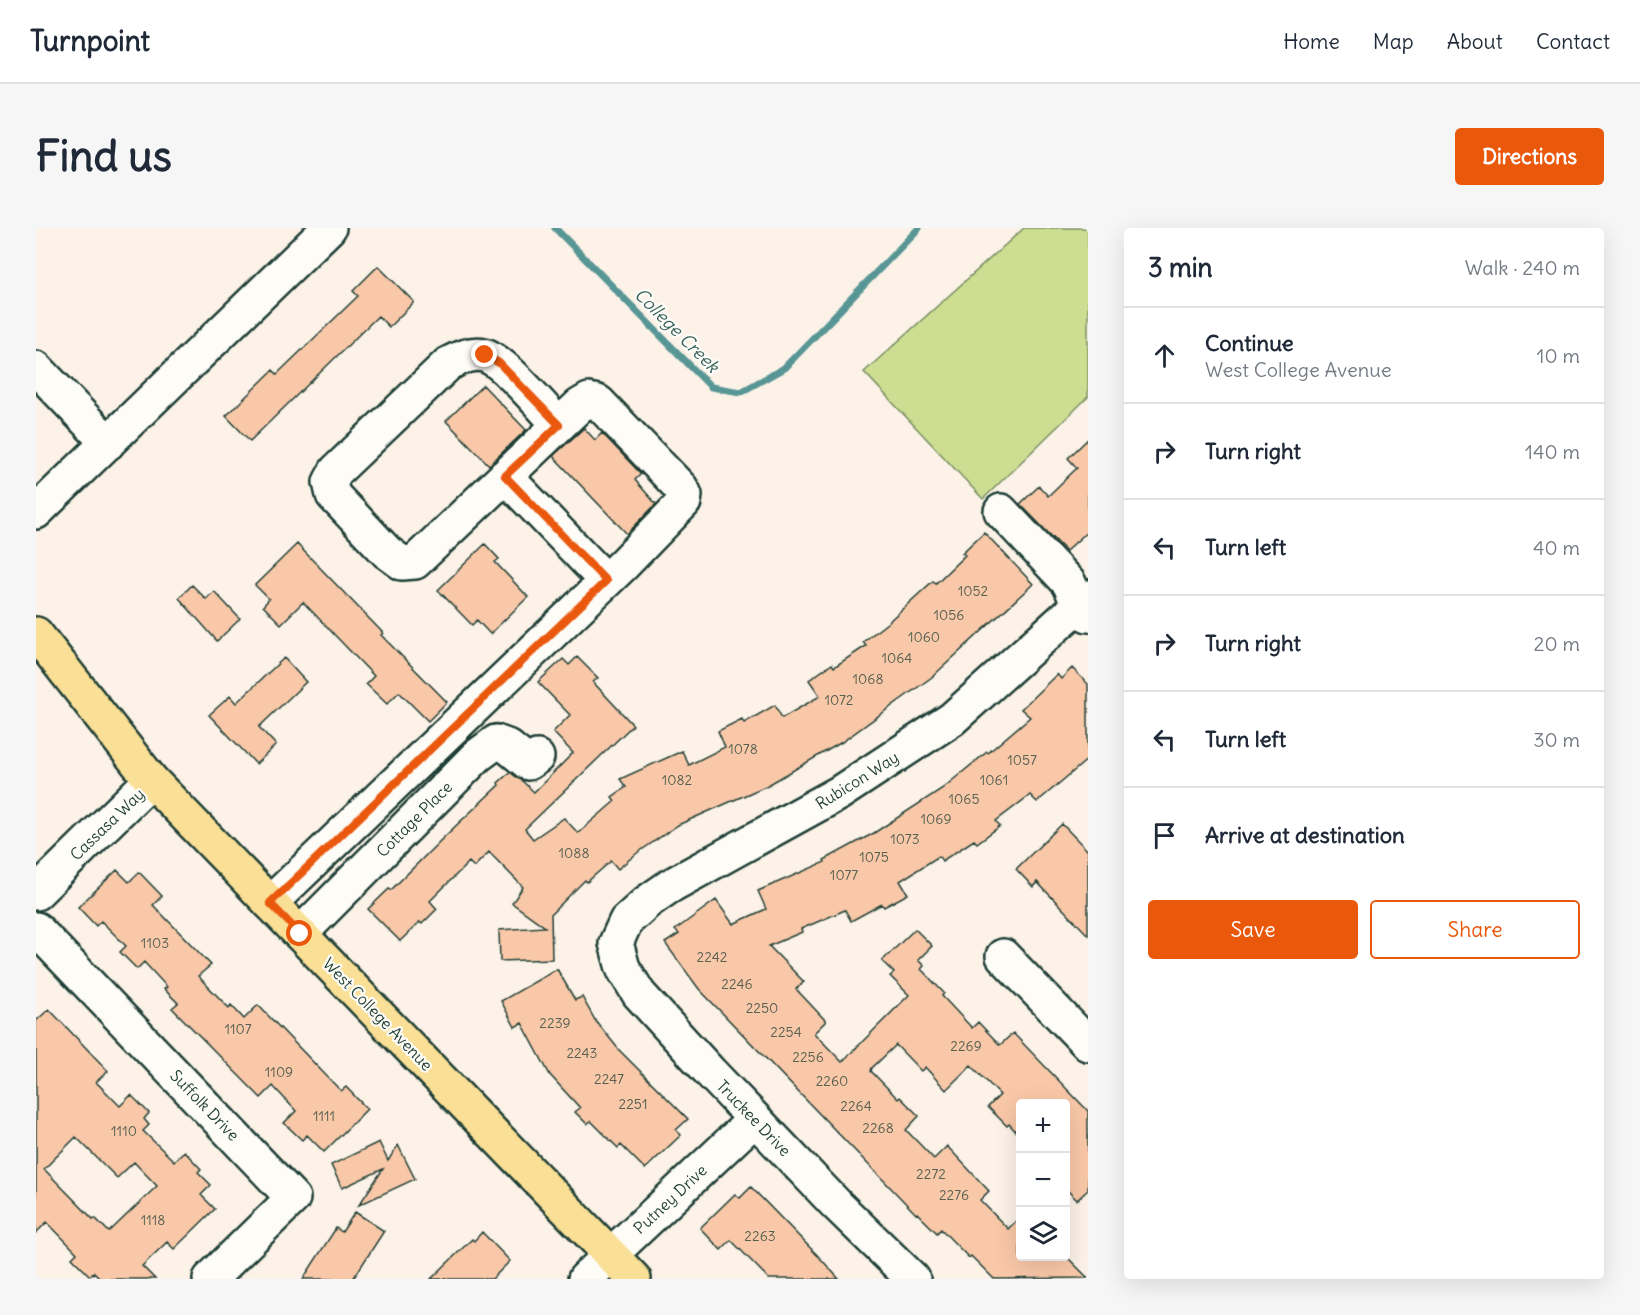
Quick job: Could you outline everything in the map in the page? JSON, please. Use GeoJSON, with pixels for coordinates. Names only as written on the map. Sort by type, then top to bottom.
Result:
{"type":"FeatureCollection","features":[{"type":"Feature","properties":{"kind":"main road","name":"West College Avenue"},"geometry":{"type":"LineString","coordinates":[[36,634],[151,780],[634,1279]]}},
{"type":"Feature","properties":{"kind":"street"},"geometry":{"type":"LineString","coordinates":[[36,512],[329,228]]}},
{"type":"Feature","properties":{"kind":"street"},"geometry":{"type":"LineString","coordinates":[[270,903],[606,581],[684,502],[685,495],[681,488],[598,402],[589,400],[559,425],[414,562],[402,563],[387,552],[333,495],[330,482],[336,471],[448,364],[460,357],[485,355],[499,363],[559,425]]}},
{"type":"Feature","properties":{"kind":"street"},"geometry":{"type":"LineString","coordinates":[[36,368],[108,443]]}},
{"type":"Feature","properties":{"kind":"street"},"geometry":{"type":"LineString","coordinates":[[505,476],[606,581]]}},
{"type":"Feature","properties":{"kind":"street"},"geometry":{"type":"LineString","coordinates":[[1001,511],[1069,583],[1085,606]]}},
{"type":"Feature","properties":{"kind":"street","name":"Rubicon Way"},"geometry":{"type":"LineString","coordinates":[[616,943],[626,921],[647,902],[670,886],[839,793],[952,719],[1085,606]]}},
{"type":"Feature","properties":{"kind":"street","name":"Cottage Place"},"geometry":{"type":"LineString","coordinates":[[300,934],[477,756],[496,742],[507,746],[528,763],[537,757]]}},
{"type":"Feature","properties":{"kind":"street","name":"Cassasa Way"},"geometry":{"type":"LineString","coordinates":[[36,893],[151,780]]}},
{"type":"Feature","properties":{"kind":"street","name":"Suffolk Drive"},"geometry":{"type":"LineString","coordinates":[[36,929],[293,1198],[210,1279]]}},
{"type":"Feature","properties":{"kind":"street","name":"Truckee Drive"},"geometry":{"type":"LineString","coordinates":[[616,943],[623,968],[639,994],[837,1205],[913,1279]]}},
{"type":"Feature","properties":{"kind":"street"},"geometry":{"type":"LineString","coordinates":[[1003,956],[1088,1044]]}},
{"type":"Feature","properties":{"kind":"street","name":"Putney Drive"},"geometry":{"type":"LineString","coordinates":[[585,1279],[755,1119]]}},
{"type":"Feature","properties":{"kind":"green space"},"geometry":{"type":"Polygon","coordinates":[[[1024,228],[1088,228],[1088,397],[983,499],[864,372],[1024,228]]]}},
{"type":"Feature","properties":{"kind":"building"},"geometry":{"type":"Polygon","coordinates":[[[378,266],[414,302],[389,327],[378,316],[250,441],[226,416],[273,370],[277,374],[358,296],[353,291],[378,266]]]}},
{"type":"Feature","properties":{"kind":"building"},"geometry":{"type":"Polygon","coordinates":[[[483,385],[526,430],[489,465],[446,421],[483,385]]]}},
{"type":"Feature","properties":{"kind":"building"},"geometry":{"type":"Polygon","coordinates":[[[584,428],[595,440],[602,433],[641,474],[635,480],[656,504],[627,534],[553,456],[584,428]]]}},
{"type":"Feature","properties":{"kind":"building"},"geometry":{"type":"Polygon","coordinates":[[[1088,439],[1088,531],[1066,551],[1020,504],[1039,486],[1048,496],[1077,468],[1068,458],[1088,439]]]}},
{"type":"Feature","properties":{"kind":"building"},"geometry":{"type":"Polygon","coordinates":[[[984,532],[1033,584],[932,677],[842,742],[768,785],[678,825],[618,869],[611,861],[587,882],[585,880],[551,914],[552,959],[500,961],[499,930],[545,927],[512,903],[523,887],[489,852],[474,867],[469,862],[430,901],[437,909],[400,941],[368,909],[389,889],[391,890],[510,772],[534,792],[573,753],[553,732],[570,715],[538,682],[563,659],[569,665],[577,657],[598,678],[593,682],[633,725],[525,829],[533,839],[564,818],[578,833],[615,801],[612,797],[626,787],[620,779],[682,751],[689,765],[725,747],[718,731],[742,719],[744,723],[775,705],[782,718],[820,696],[809,680],[832,664],[834,667],[866,646],[863,642],[933,581],[936,583],[965,555],[962,553],[984,532]]]}},
{"type":"Feature","properties":{"kind":"building"},"geometry":{"type":"Polygon","coordinates":[[[297,544],[447,702],[428,721],[399,692],[387,704],[366,684],[374,676],[303,602],[281,624],[263,606],[269,599],[255,585],[297,544]]]}},
{"type":"Feature","properties":{"kind":"building"},"geometry":{"type":"Polygon","coordinates":[[[485,544],[499,559],[495,562],[528,597],[490,634],[477,620],[472,625],[438,590],[485,544]]]}},
{"type":"Feature","properties":{"kind":"building"},"geometry":{"type":"Polygon","coordinates":[[[192,585],[206,599],[214,591],[240,619],[217,641],[179,598],[192,585]]]}},
{"type":"Feature","properties":{"kind":"building"},"geometry":{"type":"Polygon","coordinates":[[[284,658],[306,682],[259,727],[276,745],[256,764],[209,715],[230,696],[236,703],[284,658]]]}},
{"type":"Feature","properties":{"kind":"building"},"geometry":{"type":"Polygon","coordinates":[[[1072,668],[1088,684],[1088,759],[1037,802],[1030,795],[996,821],[1000,826],[977,843],[974,840],[942,861],[939,856],[900,881],[908,894],[884,907],[882,904],[851,921],[845,910],[769,946],[804,982],[796,989],[826,1021],[814,1033],[842,1062],[909,995],[890,976],[894,973],[882,961],[915,929],[932,946],[918,960],[924,966],[921,969],[972,1028],[978,1022],[1000,1045],[1013,1033],[1088,1111],[1088,1190],[1077,1200],[1070,1193],[1070,1099],[1016,1099],[1016,1132],[988,1107],[1000,1095],[971,1065],[946,1090],[925,1067],[921,1071],[896,1045],[872,1068],[871,1071],[898,1099],[900,1097],[919,1116],[906,1130],[934,1159],[947,1146],[989,1191],[980,1200],[1008,1229],[1016,1221],[1016,1261],[1070,1260],[1088,1278],[994,1279],[971,1256],[969,1258],[941,1229],[937,1233],[916,1214],[699,989],[665,943],[679,934],[675,930],[716,900],[733,924],[766,909],[758,891],[825,862],[824,860],[874,833],[943,788],[1030,717],[1021,709],[1057,674],[1061,679],[1072,668]]]}},
{"type":"Feature","properties":{"kind":"building"},"geometry":{"type":"Polygon","coordinates":[[[1062,824],[1088,851],[1088,935],[1037,882],[1033,887],[1016,869],[1062,824]]]}},
{"type":"Feature","properties":{"kind":"building"},"geometry":{"type":"Polygon","coordinates":[[[117,870],[129,882],[139,872],[162,896],[153,905],[211,965],[198,976],[229,1008],[231,1005],[244,1019],[258,1005],[341,1091],[346,1087],[367,1109],[324,1152],[307,1135],[302,1140],[284,1123],[296,1111],[273,1086],[261,1098],[172,1008],[178,1003],[164,989],[167,987],[144,962],[137,969],[120,952],[126,946],[101,921],[96,926],[78,907],[117,870]]]}},
{"type":"Feature","properties":{"kind":"building"},"geometry":{"type":"Polygon","coordinates":[[[557,969],[575,1000],[582,997],[595,1020],[620,1051],[688,1119],[676,1130],[681,1135],[645,1169],[621,1145],[618,1148],[591,1121],[587,1124],[575,1112],[580,1108],[550,1075],[522,1023],[515,1027],[501,1001],[557,969]]]}},
{"type":"Feature","properties":{"kind":"building"},"geometry":{"type":"Polygon","coordinates":[[[49,1009],[108,1071],[96,1082],[120,1106],[131,1095],[149,1113],[144,1119],[149,1125],[143,1131],[174,1161],[184,1151],[201,1169],[198,1172],[211,1185],[201,1195],[215,1209],[174,1249],[167,1242],[142,1266],[155,1279],[101,1279],[94,1272],[90,1276],[72,1258],[77,1253],[47,1222],[36,1233],[36,1021],[49,1009]],[[76,1137],[44,1169],[93,1219],[95,1218],[109,1232],[157,1186],[134,1162],[117,1178],[76,1137]]]}},
{"type":"Feature","properties":{"kind":"building"},"geometry":{"type":"Polygon","coordinates":[[[379,1142],[388,1161],[398,1145],[415,1179],[359,1205],[383,1169],[342,1188],[331,1165],[379,1142]]]}},
{"type":"Feature","properties":{"kind":"building"},"geometry":{"type":"Polygon","coordinates":[[[751,1187],[839,1279],[769,1279],[731,1240],[721,1250],[700,1228],[735,1194],[740,1198],[751,1187]]]}},
{"type":"Feature","properties":{"kind":"building"},"geometry":{"type":"Polygon","coordinates":[[[355,1212],[384,1231],[353,1279],[303,1279],[336,1228],[342,1232],[355,1212]]]}},
{"type":"Feature","properties":{"kind":"building"},"geometry":{"type":"Polygon","coordinates":[[[482,1232],[510,1261],[492,1279],[431,1279],[472,1239],[474,1241],[482,1232]]]}},
{"type":"Feature","properties":{"kind":"waterway","name":"College Creek"},"geometry":{"type":"LineString","coordinates":[[555,228],[711,387],[741,392],[784,368],[919,228]]}},
{"type":"Feature","properties":{"kind":"route"},"geometry":{"type":"LineString","coordinates":[[300,934],[270,903],[606,581],[505,476],[559,425],[499,363],[485,355]]}}]}
